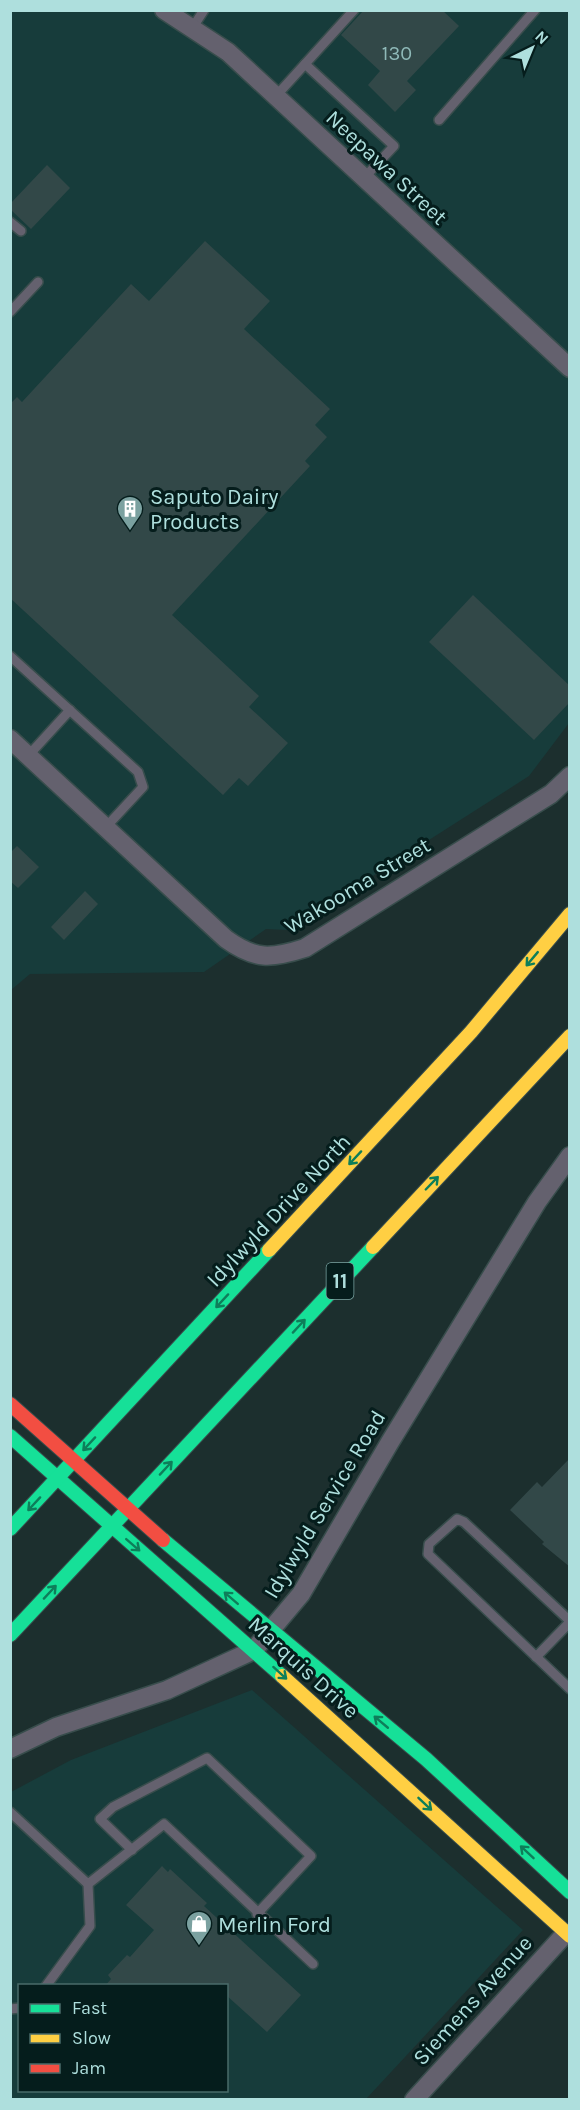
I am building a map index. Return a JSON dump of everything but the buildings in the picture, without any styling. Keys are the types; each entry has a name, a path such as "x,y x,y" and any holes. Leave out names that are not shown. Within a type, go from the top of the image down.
{"main road":[{"name":"Idylwyld Drive North","path":"10,1529 471,1032 570,914"},
{"name":"11","path":"10,1635 570,1036"},
{"name":"Marquis Drive","path":"10,1404 127,1509 271,1632 426,1759 570,1892"},
{"name":"Marquis Drive","path":"10,1436 254,1650 568,1932"}],"street":[{"name":"Neepawa Street","path":"164,10 228,52 570,368"},
{"name":"Wakooma Street","path":"10,740 226,939 245,953 267,957 305,948 551,794 570,776"},
{"name":"Idylwyld Service Road","path":"10,1749 56,1727 167,1690 254,1650 271,1632 315,1570 390,1442 537,1202 570,1156"},
{"name":"Siemens Avenue","path":"414,2100 568,1932"}],"lane":[{"path":"193,27 204,10"},
{"path":"276,96 354,10"},
{"path":"439,120 535,10"},
{"path":"305,64 394,146 364,178"},
{"path":"10,222 21,231"},
{"path":"10,312 38,282"},
{"path":"10,656 138,771 143,787 105,828"},
{"path":"28,756 70,710"},
{"path":"536,1657 570,1621 464,1522 457,1519 452,1521 429,1544 429,1554 536,1657 570,1689"},
{"path":"132,1850 100,1819 113,1807 207,1758 311,1856 257,1914"},
{"path":"10,1812 88,1884 90,1926 47,1984"},
{"path":"88,1884 164,1824 257,1914 314,1964"}],"shaded area":[{"path":"11,11 569,11 569,723 529,776 288,930 266,929 204,972 30,974 11,990"},
{"path":"252,1690 523,1930 366,2099 11,2100 11,1792 71,1760"}],"traffic: fast":[{"path":"10,1635 373,1247"},
{"path":"10,1529 269,1250"},
{"path":"10,1436 282,1676"},
{"path":"163,1540 426,1759 570,1892"}],"traffic: slow":[{"path":"269,1250 471,1032 570,914"},
{"path":"373,1247 570,1036"},
{"path":"282,1676 570,1936"}],"traffic: jam":[{"path":"10,1404 163,1540"}],"place":[{"name":"Saputo Dairy Products","path":"130,532"},
{"name":"Merlin Ford","path":"199,1947"}]}
